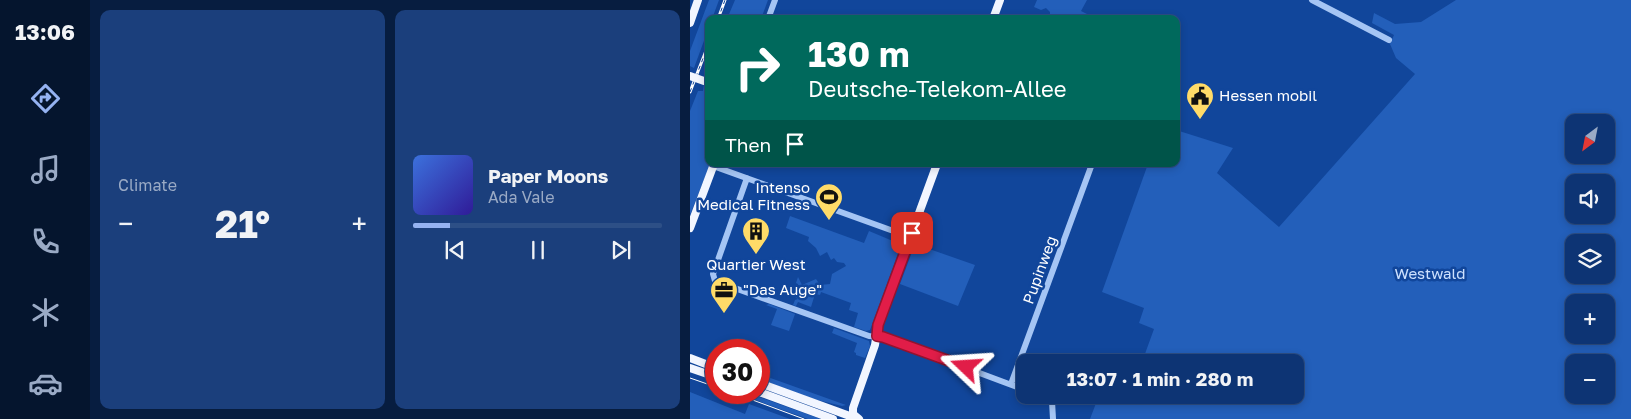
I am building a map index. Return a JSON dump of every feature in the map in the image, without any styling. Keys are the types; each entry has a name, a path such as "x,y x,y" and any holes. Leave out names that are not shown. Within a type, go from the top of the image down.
{"main road":[{"path":"690,23 698,0"},
{"path":"994,15 1000,0"},
{"path":"690,76 705,81"},
{"path":"690,228 713,167"},
{"path":"859,419 854,414 853,408 875,345 878,325 936,167"},
{"path":"690,358 705,364"},
{"path":"690,368 705,373"},
{"path":"770,387 859,419"},
{"path":"770,396 833,419"}],"street":[{"path":"769,15 775,0"},
{"path":"1312,0 1389,40"},
{"path":"719,167 910,238"},
{"name":"Pupinweg","path":"1011,384 1091,167"},
{"path":"747,178 713,274 715,281 866,335 883,337 1016,386"},
{"path":"1052,404 1054,417"}],"green space":[{"path":"709,0 719,0 713,15 705,15 705,38 694,68 690,66 690,51"},
{"path":"735,0 768,0 762,15 729,15"},
{"path":"1037,0 1087,0 1081,11 1087,14 1050,15 1046,8 1041,10 1034,7"},
{"name":"Westwald","path":"1456,0 1631,0 1631,419 1090,419 1096,404 1304,404 1304,354 1145,354 1154,329 1139,323 1144,308 1102,292 1147,167 1180,167 1180,131 1233,148 1217,173 1279,227 1415,74 1396,58 1390,44 1394,35 1372,23 1374,13 1395,24 1421,22"},
{"path":"704,83 705,167 709,167 690,215 690,111 698,91 703,91"},
{"path":"790,216 864,243 869,231 900,244 870,330 866,331 854,327 858,313 849,310 851,303 821,292 820,295 815,294 811,307 798,302 796,306 793,305 795,300 798,299 795,297 798,277 802,285 816,279 820,285 830,284 832,274 846,266 844,263 837,262 834,258 831,260 827,252 820,256 816,248 808,241 809,237 786,228"},
{"path":"915,244 975,265 958,306 900,284"},
{"path":"769,304 795,314 789,331 771,325 777,309 766,305"},
{"path":"834,328 869,341 870,346 865,358 856,355 854,352 857,343 832,333"},
{"path":"770,378 846,405 842,406 813,399 770,383"},
{"path":"690,392 705,398 705,404 720,404 745,414 749,404 790,419 690,419"},
{"path":"770,401 821,419 808,419 766,404 770,404"}],"tram line":[{"path":"690,378 705,383"},
{"path":"763,404 804,419"}],"railway":[{"path":"719,15 725,0"},
{"path":"690,92 705,53"}],"place":[{"name":"Hessen mobil","path":"1200,120"},
{"name":"Intenso Medical Fitness","path":"829,221"},
{"name":"Quartier West","path":"756,255"},
{"name":"\"Das Auge\"","path":"724,314"}],"route":[{"path":"912,233 878,325 877,336 966,367"}]}
